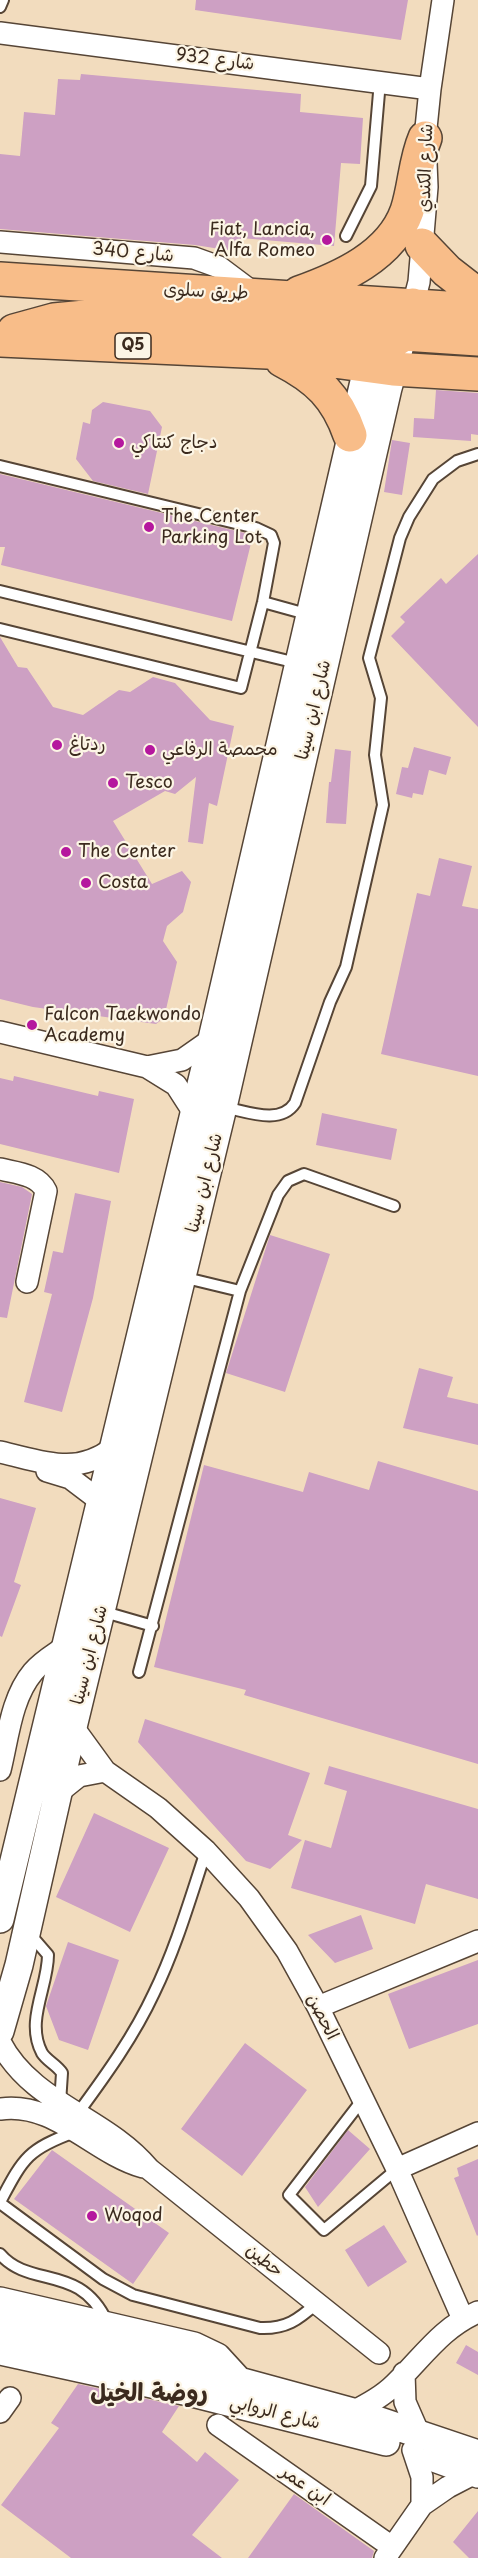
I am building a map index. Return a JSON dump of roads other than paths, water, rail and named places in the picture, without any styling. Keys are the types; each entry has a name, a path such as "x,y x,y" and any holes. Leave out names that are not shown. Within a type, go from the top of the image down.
{"main road":[{"path":"292,296 351,270 396,232 407,211 419,152 425,138"},
{"path":"422,245 447,271 478,295"},
{"name":"طريق سلوى","path":"0,279 292,296 394,319"},
{"path":"0,338 54,320 96,316 394,319 478,310"},
{"path":"394,319 478,339"},
{"path":"380,367 379,350 394,319"},
{"name":"Q5","path":"0,338 267,352 380,367 478,374"},
{"path":"267,352 304,371 325,388 336,402 350,435"}],"street":[{"name":"شارع الكندي","path":"394,319 419,282 427,187 425,138 444,0"},
{"name":"شارع 932","path":"0,33 380,80 430,89"},
{"name":"شارع 340","path":"0,242 194,258 219,267 256,295"},
{"name":"شارع ابن سينا","path":"0,1919 99,1500 212,1039 300,664 350,435 380,367"},
{"name":"شارع ابن سينا","path":"0,2031 27,1929 73,1727 223,1107 380,367"},
{"path":"0,1032 147,1067 176,1085 194,1113"},
{"path":"147,1067 182,1060 212,1039"},
{"path":"0,1169 32,1178 43,1185 46,1191 27,1282"},
{"path":"0,1452 75,1466 89,1463 112,1448"},
{"path":"0,1460 70,1478 99,1500"},
{"name":"شارع ابن سينا","path":"0,1770 15,1708 25,1682 44,1662 66,1646"},
{"name":"الحصن","path":"73,1727 105,1771 158,1808 206,1851 269,1924 318,2007 471,2315"},
{"path":"59,1791 79,1776 105,1771"},
{"path":"318,2007 478,1941"},
{"name":"حطين","path":"0,2042 26,2079 120,2158 149,2169 379,2353"},
{"name":"حطين","path":"0,2109 28,2108 44,2113 71,2116"},
{"path":"397,2169 478,2133"},
{"name":"شارع الروابي","path":"0,2301 209,2351 239,2381 353,2412 416,2442"},
{"path":"353,2412 384,2394 440,2334 471,2315"},
{"path":"0,2326 239,2381"},
{"name":"شارع الروابي","path":"0,2351 416,2442"},
{"path":"404,2373 405,2402 416,2442 422,2477 422,2505"},
{"name":"ابن عمر","path":"219,2425 388,2553"},
{"path":"416,2442 477,2467"},
{"path":"388,2553 422,2505 477,2467"}],"lane":[{"path":"0,7 3,0"},
{"path":"346,236 371,186 380,80"},
{"path":"223,1107 273,1116 288,1112 295,1103 330,1002 346,967 383,805 384,796 375,755 381,698 369,658 400,538 415,507 434,479 457,461 478,454"},
{"path":"0,466 256,528 271,535 274,543 244,686 238,688 0,629"},
{"path":"0,591 300,664"},
{"path":"263,602 310,615"},
{"path":"139,1672 240,1291 278,1195 288,1181 304,1174 394,1206"},
{"path":"182,1277 240,1291"},
{"path":"101,1611 153,1626"},
{"path":"206,1851 169,1960 153,1996 119,2056 71,2116 46,2142 27,2156 0,2202 103,2279 148,2301 260,2328 277,2329 292,2324 317,2303"},
{"path":"27,1929 48,1955 39,1997 38,2034 42,2052 62,2073 71,2116"},
{"path":"363,2099 289,2195 324,2230 397,2169"},
{"path":"0,2254 12,2265 26,2271 75,2285 99,2308 110,2327"}],"place":[{"name":"Fiat, Lancia, Alfa Romeo","path":"327,240"},
{"name":"دجاج كنتاكي","path":"119,443"},
{"name":"The Center Parking Lot","path":"149,527"},
{"name":"ردتاغ","path":"57,745"},
{"name":"محمصة الرفاعي","path":"150,750"},
{"name":"Tesco","path":"113,783"},
{"name":"The Center","path":"66,852"},
{"name":"Costa","path":"86,883"},
{"name":"Falcon Taekwondo Academy","path":"32,1025"},
{"name":"Woqod","path":"92,2216"}],"district":[{"name":"روضة الخيل","path":"149,2394"}]}
